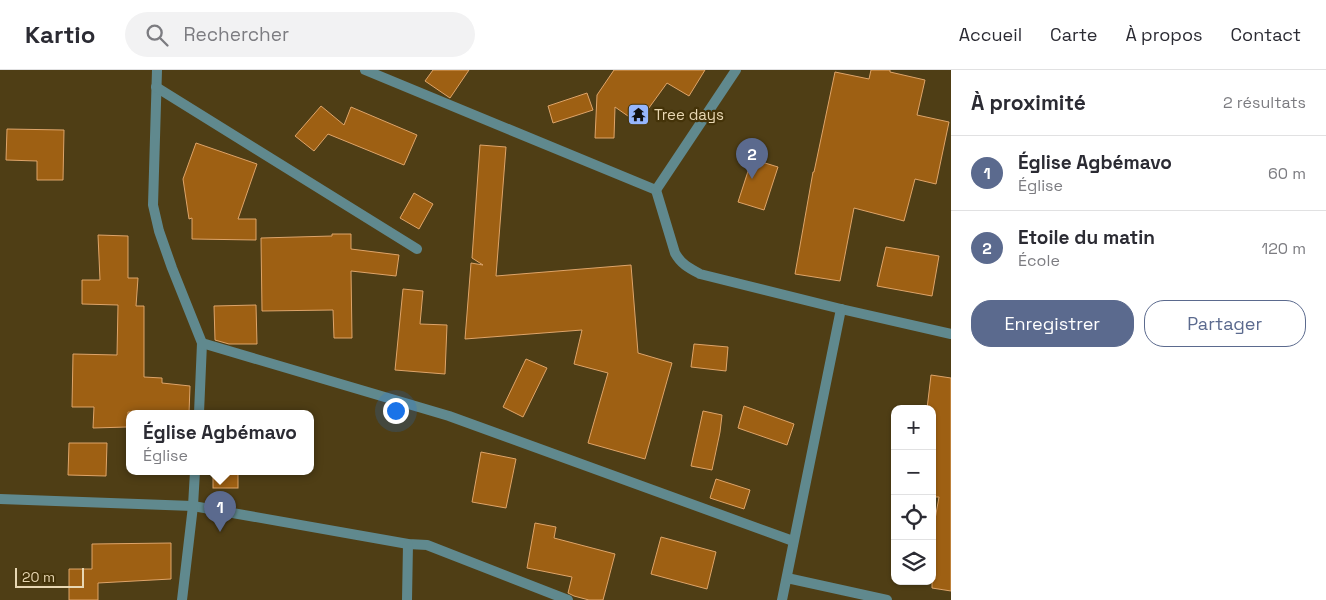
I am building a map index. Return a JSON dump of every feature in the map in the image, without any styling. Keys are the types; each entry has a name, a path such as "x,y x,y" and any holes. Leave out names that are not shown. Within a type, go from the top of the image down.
{"street":[{"path":"157,70 153,205 162,240 202,343 199,410"},
{"path":"365,70 656,190"},
{"path":"656,190 736,70"},
{"path":"156,87 417,249"},
{"path":"656,190 675,253 679,260 687,267 700,274 841,310 951,334"},
{"path":"782,600 841,310"},
{"path":"202,343 449,416 794,540"},
{"path":"182,600 195,475"},
{"path":"0,499 193,506 427,546 553,597 568,600"},
{"path":"407,600 408,544"},
{"path":"786,578 887,600"}],"building":[{"path":"433,70 469,70 450,98 425,81"},
{"path":"614,70 705,70 689,96 667,83 638,123 615,107 614,138 595,138 597,95"},
{"path":"871,70 890,70 890,72 925,80 917,115 949,122 936,184 915,179 904,221 854,208 840,281 795,274 813,172 835,72 869,79"},
{"path":"587,93 593,110 553,123 548,106"},
{"path":"321,106 344,125 351,107 417,135 404,165 328,134 314,151 295,136"},
{"path":"7,129 64,130 63,180 37,180 37,161 6,160"},
{"path":"196,143 257,164 238,219 256,219 256,240 192,239 192,218 189,219 183,179"},
{"path":"480,145 506,147 496,276 631,265 638,353 672,363 645,459 588,443 608,373 574,364 582,330 465,339 471,263 483,265 472,258"},
{"path":"752,159 778,167 764,210 738,202"},
{"path":"414,193 433,204 419,229 400,218"},
{"path":"332,234 351,234 351,249 399,255 396,276 351,271 352,338 334,338 333,310 262,311 261,238 332,236"},
{"path":"98,235 128,236 128,278 138,278 136,306 144,306 144,377 162,378 162,383 190,386 189,410 126,410 126,427 93,428 94,407 72,407 73,354 117,355 118,305 82,304 82,280 100,280"},
{"path":"886,247 939,256 932,296 877,286"},
{"path":"403,289 423,291 420,324 447,325 445,374 395,370"},
{"path":"256,305 257,344 229,344 215,340 214,306"},
{"path":"694,344 728,347 726,371 691,367"},
{"path":"526,359 547,368 523,417 503,407"},
{"path":"931,375 951,378 951,591 932,588 932,585 936,585 936,514 939,497 936,497 936,405 927,405"},
{"path":"744,406 794,424 787,445 738,428"},
{"path":"703,411 722,415 712,470 691,466"},
{"path":"69,443 107,443 106,476 68,475"},
{"path":"481,452 516,459 506,508 472,502"},
{"path":"213,475 238,475 238,488 213,488"},
{"path":"716,479 750,490 744,509 710,498"},
{"path":"535,523 556,527 554,538 615,554 603,600 589,600 568,593 572,577 527,568"},
{"path":"661,537 716,552 707,589 651,574"},
{"path":"171,543 171,579 98,583 98,600 69,600 69,569 92,569 92,544"}],"place":[{"name":"Tree days","path":"638,115"},
{"name":"Etoile du matin","path":"752,179"},
{"name":"Église Agbémavo","path":"220,532"}]}
